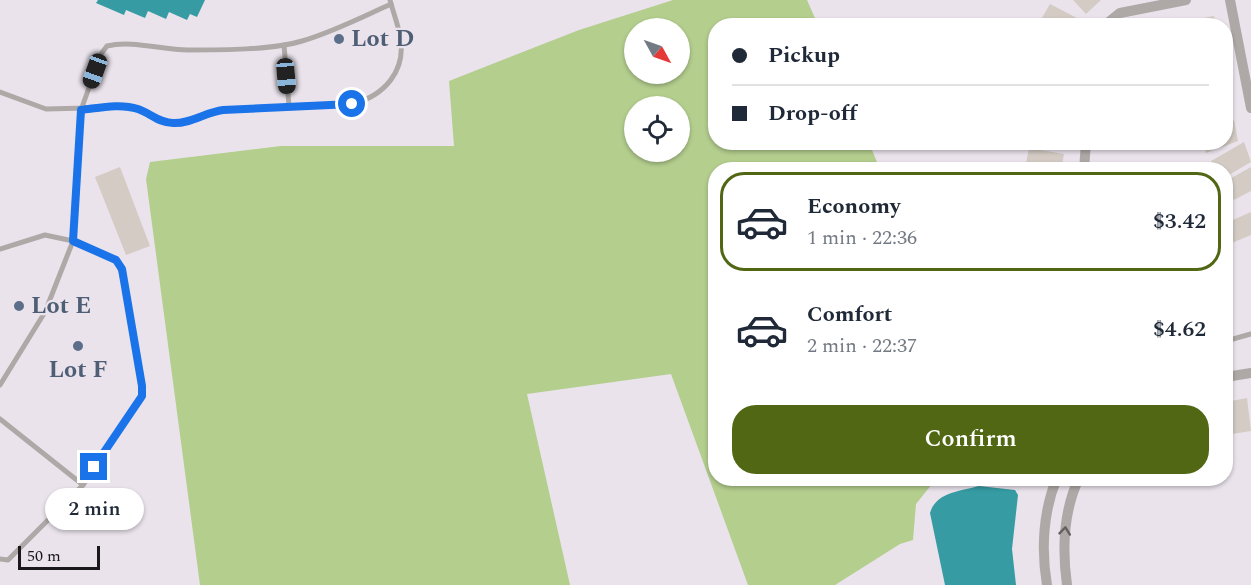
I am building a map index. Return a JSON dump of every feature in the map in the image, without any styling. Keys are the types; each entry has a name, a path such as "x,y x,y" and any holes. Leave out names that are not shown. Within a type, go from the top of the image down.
{"street":[{"path":"1114,18 1120,13 1186,0"},
{"path":"1230,0 1251,108"},
{"path":"1233,375 1251,373"},
{"path":"1047,585 1044,540 1050,498 1054,486"},
{"path":"1067,585 1064,562 1067,513 1076,486"}],"lane":[{"path":"0,92 46,109 81,110 129,107 139,109 159,121 185,122 209,112 223,110 352,104 368,100 388,86 395,76 402,54 391,2 301,42 284,45 202,50 165,50 119,43 107,46 101,54 81,110 73,241 45,312 0,385"},
{"path":"284,45 289,106"},
{"path":"0,249 45,235 73,241 116,260 122,269 142,386 142,396 83,485 8,560 0,559"},
{"path":"1233,339 1251,334"},
{"path":"0,419 83,485"}],"green space":[{"path":"673,0 807,0 815,18 708,18 708,150 872,150 877,162 708,162 708,475 671,374 527,394 570,585 200,585 146,179 150,162 281,146 454,146 449,81 579,30"},
{"path":"712,486 930,486 916,504 913,540 900,544 835,585 748,585"}],"water":[{"path":"98,0 205,0 197,17 190,14 187,20 169,12 166,19 148,11 145,18 126,10 124,15 96,3"},
{"path":"979,486 1015,490 1018,495 1012,549 1016,585 945,585 930,513 933,506 943,497"}],"building":[{"path":"1073,0 1101,0 1086,14"},
{"path":"1050,4 1077,18 1042,18"},
{"path":"1233,120 1238,141 1233,143"},
{"path":"1244,142 1251,162 1233,172 1233,162 1212,162 1233,150"},
{"path":"1029,150 1064,154 1062,162 1026,162"},
{"path":"120,167 150,246 126,255 95,177"},
{"path":"1251,167 1251,191 1234,200 1233,198 1233,177"},
{"path":"1251,212 1251,235 1233,242 1233,220"},
{"path":"1247,398 1251,431 1233,434 1233,401"}],"place":[{"name":"Lot D","path":"339,39"},
{"name":"Lot E","path":"19,306"},
{"name":"Lot F","path":"78,346"}],"route":[{"path":"94,467 142,396 142,386 122,269 116,260 73,241 81,110 129,107 139,109 159,121 172,123 185,122 209,112 223,110 352,104"}]}
